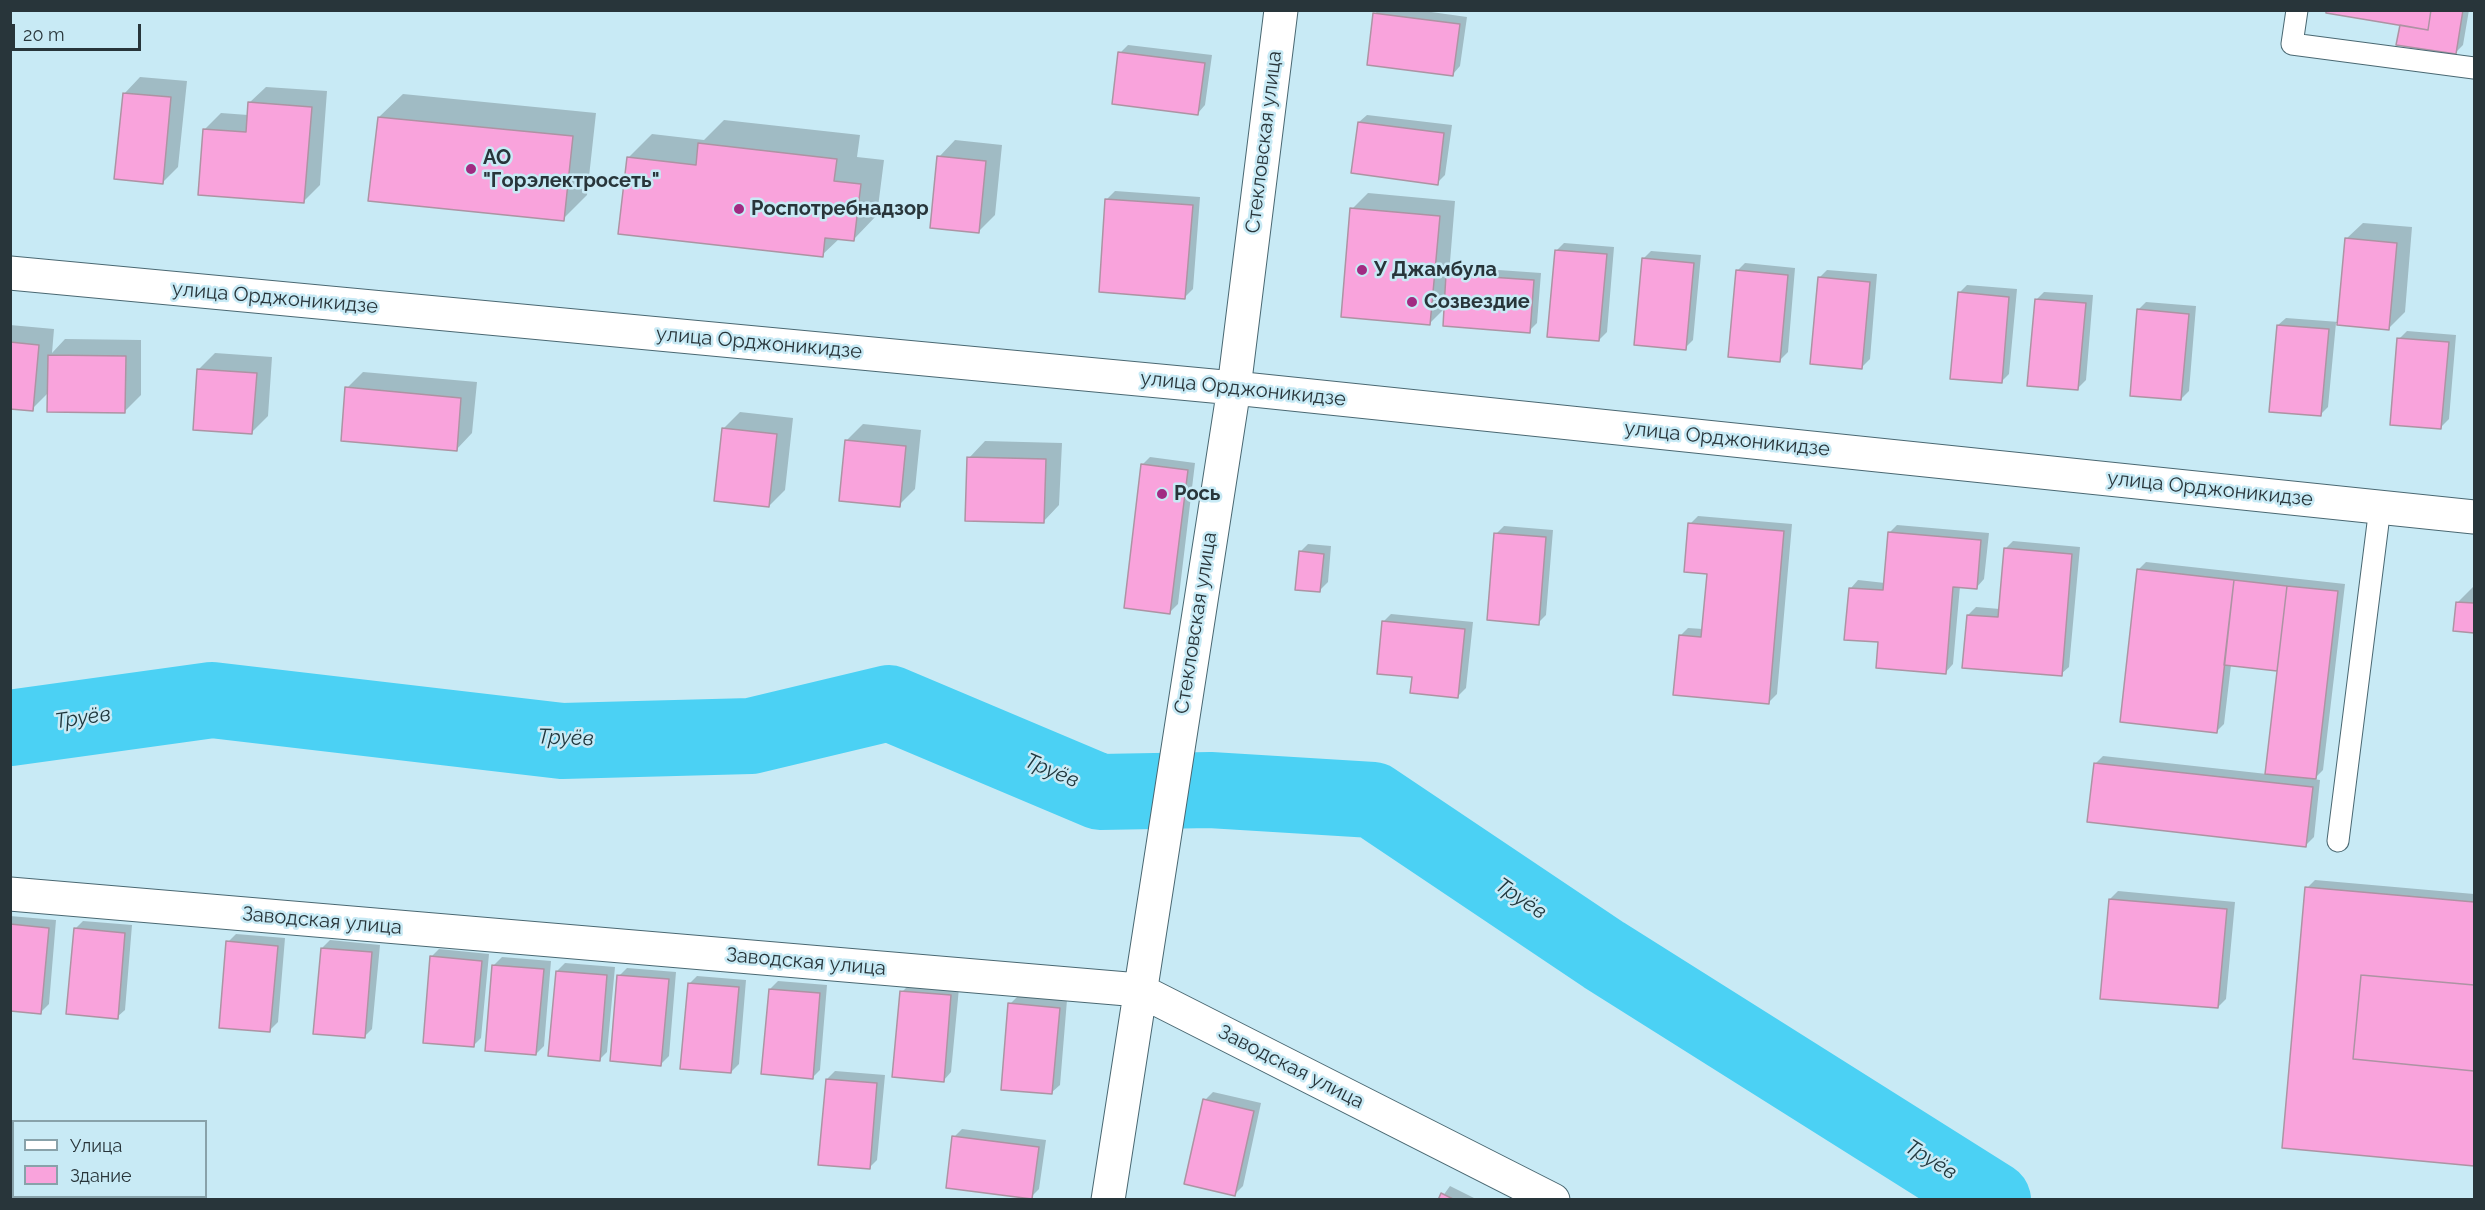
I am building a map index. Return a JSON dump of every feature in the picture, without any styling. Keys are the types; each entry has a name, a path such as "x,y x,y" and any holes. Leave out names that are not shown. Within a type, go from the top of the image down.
{"street":[{"name":"Стекловская улица","path":"1108,1200 1155,883 1234,388 1281,10"},
{"name":"улица Орджоникидзе","path":"10,273 1234,388 2475,517"},
{"name":"Заводская улица","path":"10,894 1139,990 1553,1200"}],"lane":[{"path":"2297,10 2292,44 2475,68"},
{"path":"2338,840 2380,507"}],"building":[{"path":"2326,10 2431,10 2428,30 2326,13"},
{"path":"2431,10 2463,10 2456,54 2396,45 2400,25 2428,30"},
{"path":"1373,13 1460,24 1453,76 1367,65"},
{"path":"1118,52 1205,63 1198,115 1112,104"},
{"path":"123,93 171,97 163,184 114,179"},
{"path":"248,102 312,107 304,203 198,195 203,129 246,132"},
{"name":"АО \"Горэлектросеть\"","path":"378,117 573,136 564,221 368,201"},
{"path":"1358,122 1444,133 1438,185 1351,173"},
{"name":"Роспотребнадзор","path":"698,143 837,159 834,181 861,184 854,241 825,238 823,257 618,234 627,157 696,165"},
{"path":"937,156 986,161 979,233 930,228"},
{"path":"1105,199 1193,205 1185,299 1099,292"},
{"path":"1350,208 1440,216 1430,325 1341,317"},
{"path":"2345,238 2397,243 2389,330 2337,325"},
{"path":"1555,250 1607,254 1599,341 1547,337"},
{"path":"1642,258 1694,263 1686,350 1634,345"},
{"path":"1736,270 1788,275 1780,362 1728,357"},
{"path":"1446,274 1534,280 1530,333 1443,326"},
{"path":"1818,277 1870,282 1862,369 1810,364"},
{"path":"1958,292 2009,297 2002,383 1950,379"},
{"path":"2035,299 2086,303 2078,390 2027,386"},
{"path":"2137,309 2189,314 2181,400 2130,396"},
{"path":"2277,325 2329,329 2321,416 2269,412"},
{"path":"2397,338 2449,342 2441,429 2390,425"},
{"path":"10,342 39,345 33,411 10,409"},
{"path":"48,355 126,356 125,413 47,412"},
{"path":"197,369 257,373 252,434 193,430"},
{"path":"345,387 461,398 457,451 341,441"},
{"path":"722,428 777,434 769,507 714,501"},
{"path":"845,440 906,446 900,507 839,501"},
{"path":"967,457 1046,459 1044,523 965,521"},
{"path":"1141,464 1188,470 1170,614 1124,608"},
{"path":"1688,523 1784,531 1769,704 1673,695 1679,635 1701,637 1707,574 1684,572"},
{"path":"1888,532 1981,540 1977,589 1953,587 1946,674 1876,668 1878,642 1844,640 1849,588 1883,590"},
{"path":"1494,533 1546,537 1539,625 1487,620"},
{"path":"2004,548 2072,554 2062,676 1962,668 1967,615 1998,617"},
{"path":"1299,551 1324,554 1320,592 1295,590"},
{"path":"2137,569 2234,580 2217,733 2120,722"},
{"path":"2234,580 2287,586 2277,671 2224,665"},
{"path":"2287,586 2338,591 2316,779 2265,774"},
{"path":"2456,602 2474,603 2474,633 2453,631"},
{"path":"1382,621 1465,629 1458,698 1410,693 1412,677 1377,674"},
{"path":"2094,763 2313,787 2306,847 2087,822"},
{"path":"2305,887 2474,902 2474,985 2361,975 2353,1059 2474,1071 2474,1166 2282,1148"},
{"path":"2109,899 2227,909 2218,1008 2100,999"},
{"path":"10,924 49,928 41,1014 10,1011"},
{"path":"74,928 125,933 118,1019 66,1014"},
{"path":"226,941 278,946 270,1032 219,1028"},
{"path":"321,948 372,952 365,1038 313,1034"},
{"path":"430,956 482,961 474,1047 423,1043"},
{"path":"492,965 544,969 536,1055 485,1051"},
{"path":"556,971 607,975 600,1061 548,1056"},
{"path":"617,975 669,979 661,1066 610,1061"},
{"path":"2361,975 2474,985 2474,1071 2353,1059"},
{"path":"688,983 739,987 731,1073 680,1069"},
{"path":"769,989 820,993 813,1079 761,1074"},
{"path":"900,991 951,995 944,1082 892,1077"},
{"path":"1008,1003 1060,1008 1052,1094 1001,1090"},
{"path":"826,1079 877,1083 870,1169 818,1165"},
{"path":"1203,1099 1254,1111 1235,1196 1184,1184"},
{"path":"952,1136 1039,1147 1032,1199 946,1188"},
{"path":"1441,1193 1455,1200 1438,1200"}],"waterway":[{"name":"Труёв","path":"10,728 212,700 562,741 751,736 889,703 1100,792 1210,790 1373,800 1604,955 1993,1200"}],"place":[{"name":"АО \"Горэлектросеть\"","path":"471,169"},
{"name":"Роспотребнадзор","path":"739,209"},
{"name":"У Джамбула","path":"1362,270"},
{"name":"Созвездие","path":"1412,302"},
{"name":"Рось","path":"1162,494"}]}
